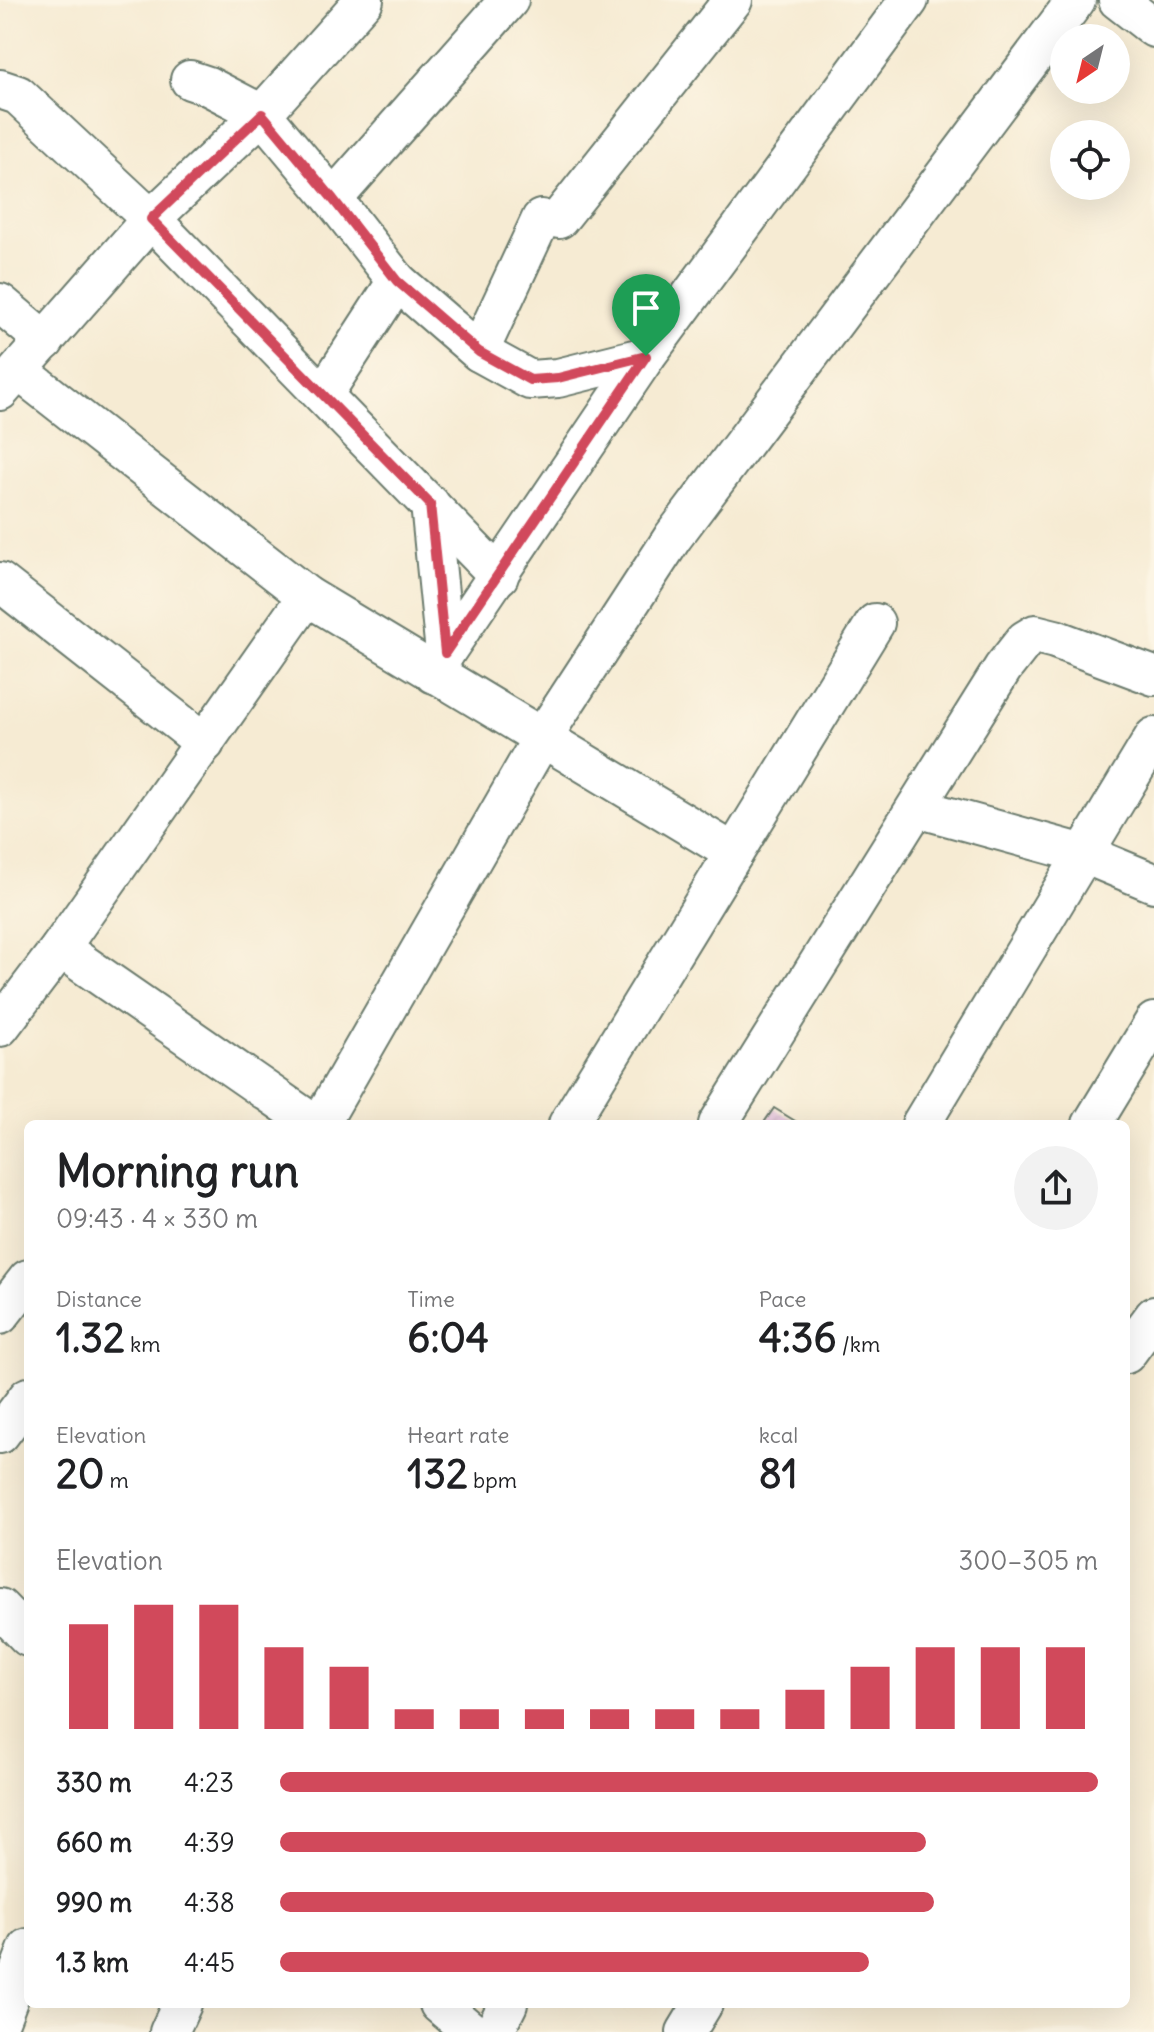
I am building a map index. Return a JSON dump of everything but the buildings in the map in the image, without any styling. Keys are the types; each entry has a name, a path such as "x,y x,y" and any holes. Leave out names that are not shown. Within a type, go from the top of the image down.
{"street":[{"path":"364,0 262,114 151,219 10,381 307,596 440,663 542,738 734,853"},
{"path":"333,199 509,0"},
{"path":"479,352 550,219 733,0"},
{"path":"440,663 646,356 909,0"},
{"path":"319,1120 542,738 673,537 1076,0"},
{"path":"1118,0 1154,28"},
{"path":"190,80 262,114 397,281 479,352 530,380 558,378 646,356"},
{"path":"0,89 18,95 151,219 499,576"},
{"path":"323,395 397,281"},
{"path":"0,303 45,341"},
{"path":"430,504 440,663"},
{"path":"0,582 205,743"},
{"path":"0,1027 60,948 307,596"},
{"path":"570,1120 875,623"},
{"path":"721,1120 1003,668 1029,636 1035,634 1055,639 1154,676"},
{"path":"923,1120 1154,737"},
{"path":"917,808 1084,854 1154,883"},
{"path":"60,948 311,1120"},
{"path":"1094,1120 1154,1022"},
{"path":"0,1315 24,1284"},
{"path":"1130,1349 1154,1316"},
{"path":"0,1434 24,1402"},
{"path":"0,1608 24,1633"},
{"path":"0,2021 24,1958"},
{"path":"169,2032 180,2008"},
{"path":"444,2008 472,2032"},
{"path":"494,2032 506,2008"},
{"path":"686,2032 701,2008"}],"route":[{"path":"262,114 397,281 479,352 530,380 558,378 646,356 445,653 430,504 151,219 262,114"}]}
